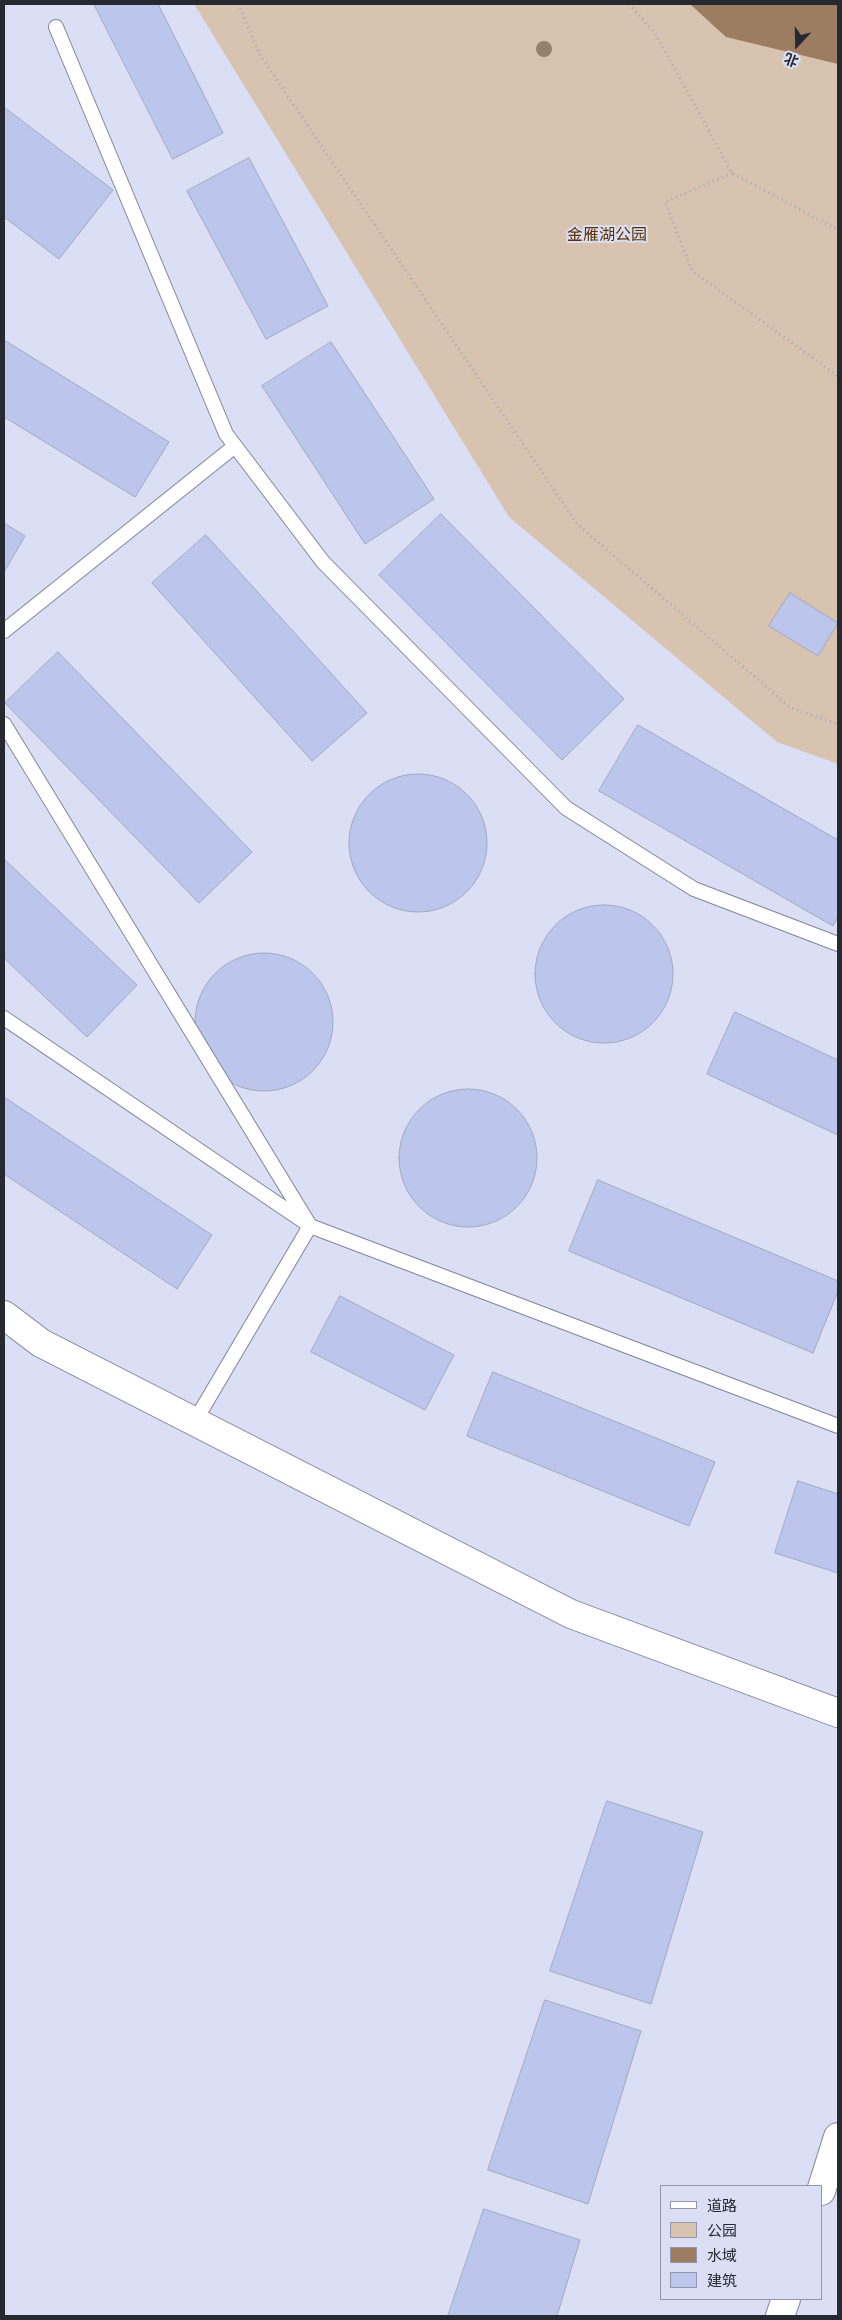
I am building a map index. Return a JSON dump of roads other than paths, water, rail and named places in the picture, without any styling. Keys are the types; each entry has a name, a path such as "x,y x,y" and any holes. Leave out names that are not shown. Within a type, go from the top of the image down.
{"street":[{"path":"4,1315 41,1343 571,1614 838,1713"},
{"path":"822,2188 838,2137"},
{"path":"780,2316 786,2300"}],"lane":[{"path":"56,28 226,434 323,562 566,808 694,889 838,944"},
{"path":"4,631 235,446"},
{"path":"4,724 310,1226"},
{"path":"4,1018 310,1226 838,1426"},
{"path":"195,1421 310,1226"}],"water":[{"path":"690,4 838,4 838,64 726,37"}],"park label":[{"name":"金雁湖公园","path":"607,235"}]}
